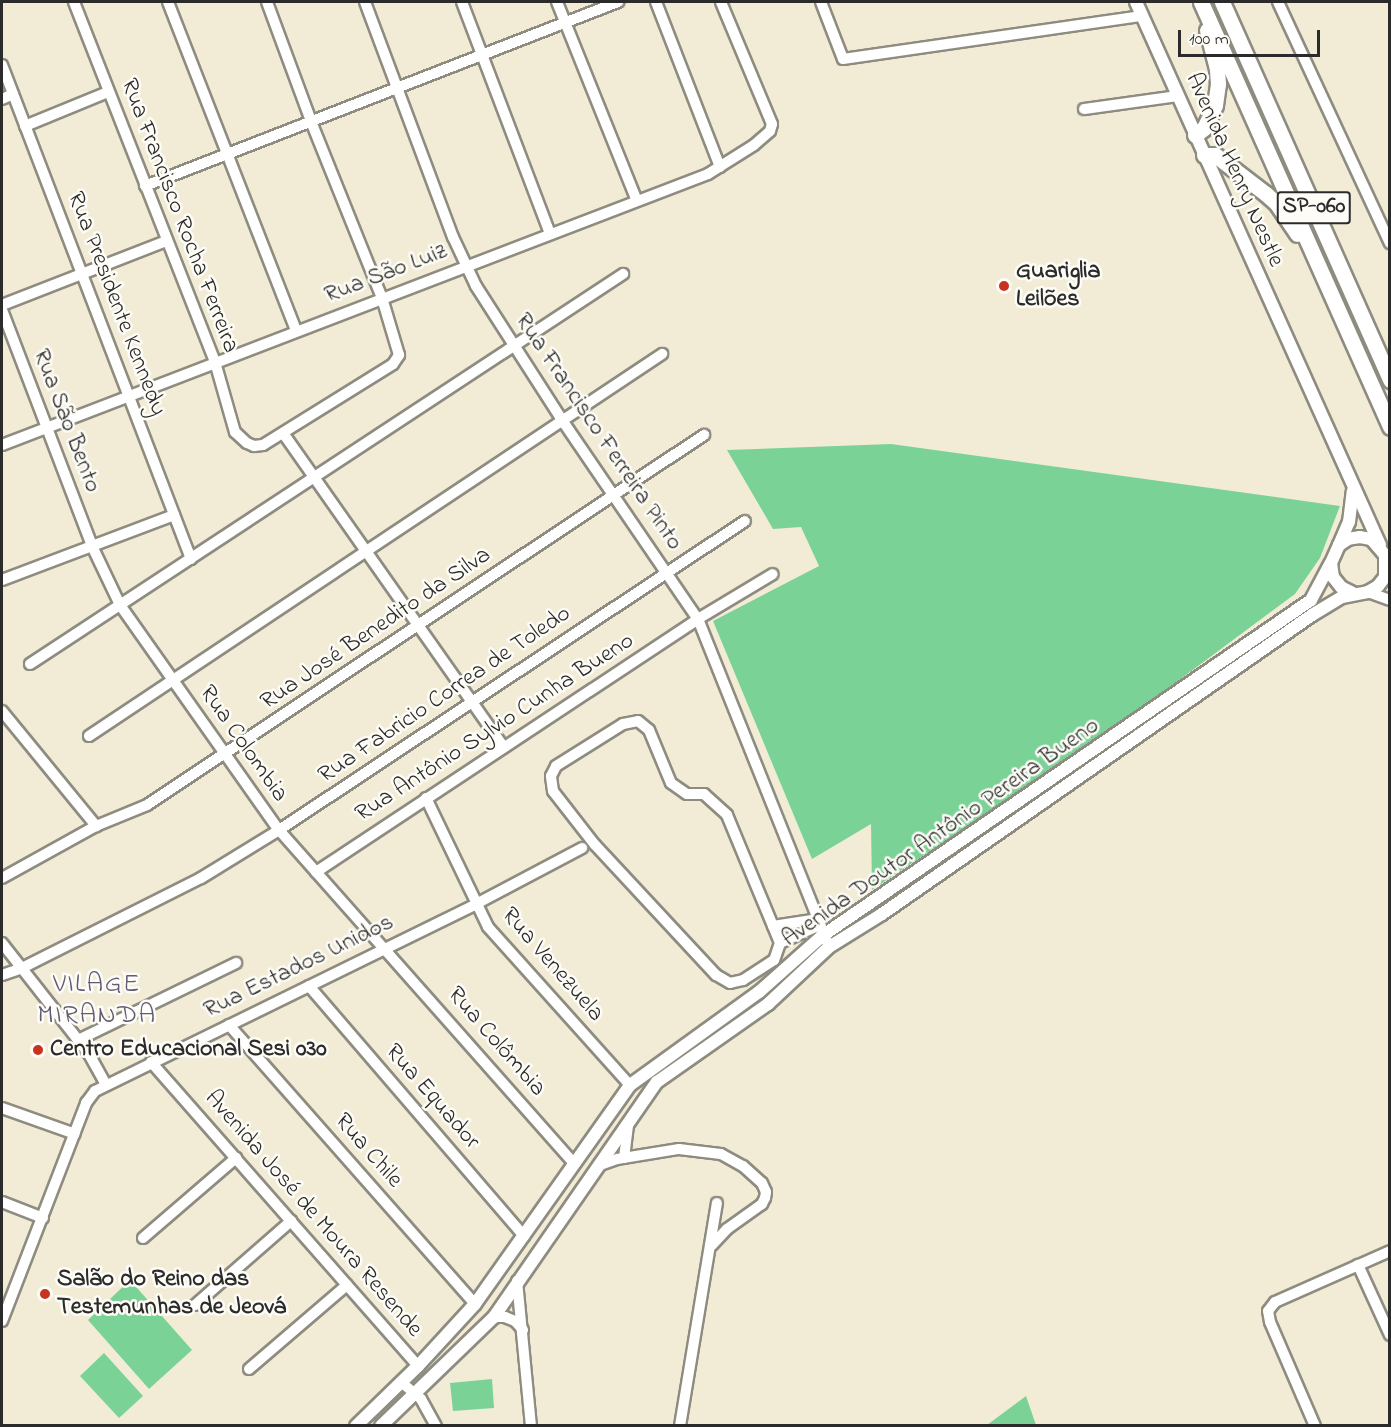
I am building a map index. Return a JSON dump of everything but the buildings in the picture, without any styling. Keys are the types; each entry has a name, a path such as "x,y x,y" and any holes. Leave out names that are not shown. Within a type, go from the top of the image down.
{"highway":[{"name":"SP-060","path":"1222,2 1389,380"},
{"name":"SP-060","path":"1203,5 1389,427"},
{"path":"1195,135 1204,128 1215,105 1218,84 1203,5"},
{"path":"1204,155 1213,154 1229,164 1277,204 1322,272"}],"main road":[{"name":"Avenida Henry Nestle","path":"1136,2 1380,547"},
{"path":"1339,545 1348,539 1360,537 1371,539 1380,547 1388,567 1385,577 1378,586 1368,592 1353,593 1341,587 1333,577 1330,563 1353,507 1353,487"},
{"name":"Avenida Doutor Antônio Pereira Bueno","path":"356,1425 418,1366 475,1304 630,1085 744,1004 820,926 1311,600 1322,584 1330,563"},
{"name":"Avenida Doutor Antônio Pereira Bueno","path":"381,1425 494,1317 657,1082 768,1004 829,947 882,914 1312,615 1353,593"},
{"path":"629,1120 636,1102 630,1085"},
{"path":"587,1183 576,1181 574,1164 591,1161 598,1168"}],"street":[{"name":"Rua Francisco Rocha Ferreira","path":"74,2 215,362 236,432 246,443 254,446 264,445 283,433"},
{"path":"168,2 296,331"},
{"path":"267,2 311,121 382,298 399,355 393,364 283,433 504,747"},
{"name":"Rua Francisco Ferreira Pinto","path":"365,2 453,237 476,286 562,420 698,619 829,947"},
{"path":"462,2 550,234"},
{"path":"557,2 637,201"},
{"path":"145,186 618,2"},
{"path":"656,2 720,167"},
{"name":"Rua São Luiz","path":"2,445 708,174 720,167 754,145 770,131 772,124 722,2"},
{"path":"821,2 843,59 1142,16"},
{"path":"1278,2 1389,243"},
{"name":"Rua Presidente Kennedy","path":"2,65 192,559"},
{"path":"25,126 108,92"},
{"path":"2,99 13,94"},
{"path":"1084,109 1178,96"},
{"path":"2,306 166,241"},
{"path":"30,664 623,274"},
{"name":"Rua São Bento","path":"2,310 92,546"},
{"path":"89,736 662,354"},
{"name":"Rua José Benedito da Silva","path":"2,878 96,826 147,805 704,435"},
{"path":"2,580 174,515"},
{"name":"Rua Fabricio Correa de Toledo","path":"2,975 22,968 201,878 279,830 745,520"},
{"name":"Rua Colombia","path":"92,546 120,606 279,830 385,948"},
{"name":"Rua Antônio Sylvio Cunha Bueno","path":"316,872 698,619 773,574"},
{"path":"1368,592 1389,600"},
{"path":"2,711 96,826"},
{"path":"638,722 649,730 671,783 687,794 704,794 727,815 773,926 780,943 774,960 743,980 730,983 716,975 595,845 553,791 551,776 556,766 623,723 638,722"},
{"name":"Rua Venezuela","path":"426,798 488,927 630,1085"},
{"name":"Rua Estados Unidos","path":"2,1322 86,1103 95,1090 476,904 582,848"},
{"path":"773,926 820,926"},
{"path":"780,943 820,926"},
{"path":"2,943 89,1054 106,1085"},
{"name":"Rua Colômbia","path":"385,948 574,1164"},
{"path":"78,1040 236,963"},
{"name":"Rua Equador","path":"309,986 524,1236"},
{"name":"Rua Chile","path":"229,1024 475,1304"},
{"name":"Avenida José de Moura Resende","path":"151,1062 418,1366"},
{"path":"2,1108 75,1134"},
{"path":"624,1158 629,1120"},
{"path":"598,1168 624,1158 680,1149 721,1154 743,1166 762,1183 766,1192 762,1204 727,1228 712,1245"},
{"path":"144,1238 236,1158"},
{"path":"2,1202 43,1218"},
{"path":"680,1425 712,1245 717,1203"},
{"path":"195,1305 291,1221"},
{"path":"1315,1425 1270,1322 1268,1311 1275,1302 1389,1251"},
{"path":"1358,1265 1389,1335"},
{"path":"517,1281 531,1425"},
{"path":"249,1369 347,1285"},
{"path":"494,1317 505,1317 515,1321 523,1330"},
{"path":"401,1382 415,1392 426,1405 436,1425"}],"green space":[{"path":"891,444 1340,506 1320,558 1295,594 1120,724 872,890 871,824 812,859 713,621 819,566 801,527 773,529 727,450"},
{"path":"130,1280 192,1350 149,1389 88,1320"},
{"path":"104,1353 143,1396 119,1418 80,1376"},
{"path":"492,1379 494,1408 453,1411 450,1383"},
{"path":"1026,1396 1036,1425 987,1425"}],"place":[{"name":"Guariglia Leilões","path":"1004,286"},
{"name":"Centro Educacional Sesi 030","path":"38,1050"},
{"name":"Salão do Reino das Testemunhas de Jeová","path":"45,1294"}],"district":[{"name":"VILAGE MIRANDA","path":"97,1000"}]}
